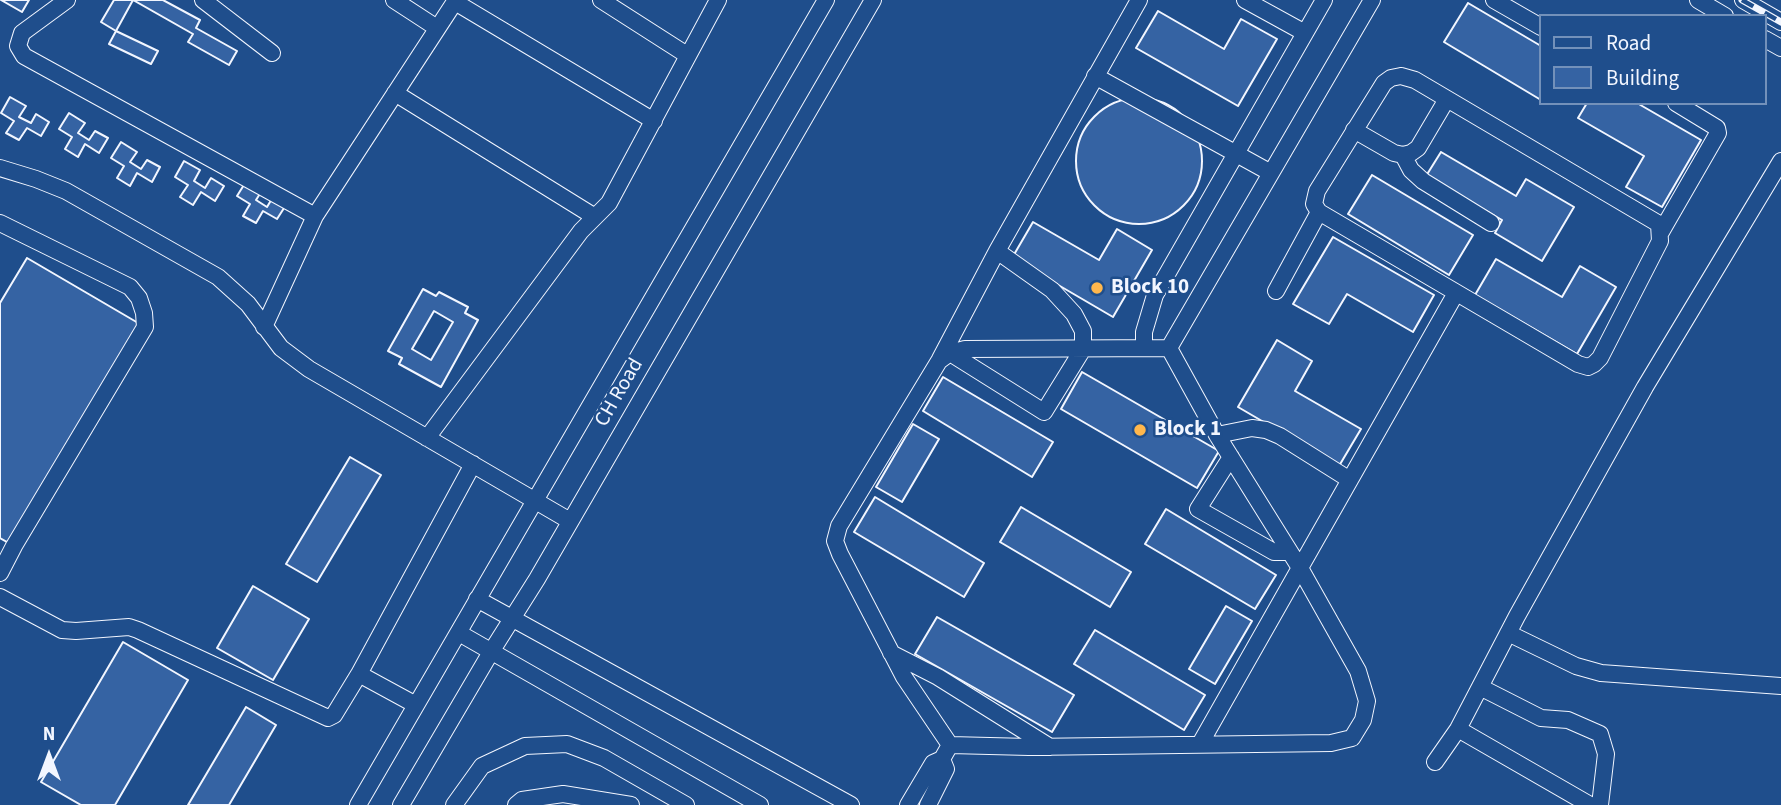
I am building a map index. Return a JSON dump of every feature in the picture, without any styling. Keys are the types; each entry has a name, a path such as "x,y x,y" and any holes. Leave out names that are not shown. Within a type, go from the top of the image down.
{"street":[{"path":"67,0 22,33 18,46 24,56 316,216"},
{"path":"203,0 272,53"},
{"path":"394,0 437,28"},
{"path":"601,0 687,55"},
{"path":"427,438 581,231 609,203 718,0"},
{"name":"CH Road","path":"358,805 826,0"},
{"name":"CH Road","path":"401,805 491,652 514,619 873,0"},
{"path":"929,805 946,769 946,752 891,653 835,541 839,526 945,357 997,251 1139,0"},
{"path":"1245,0 1305,33"},
{"path":"1144,348 1144,332 1155,295 1324,0"},
{"path":"1169,348 1372,0"},
{"path":"1494,0 1540,26"},
{"path":"1698,0 1722,14"},
{"path":"1743,0 1781,22"},
{"path":"264,327 316,216 456,1 653,121"},
{"path":"1095,76 1271,173"},
{"path":"1401,76 1415,80 1447,99 1659,224 1660,241 1600,358 1588,368 1319,212 1314,204 1317,191 1384,83 1401,76"},
{"path":"395,93 595,217"},
{"path":"1354,130 1394,153 1412,153 1419,148 1447,99"},
{"path":"1661,232 1718,133 1713,125 1678,105"},
{"path":"1403,155 1411,170 1423,181 1491,223"},
{"path":"1435,762 1458,729 1508,633 1645,387 1781,161"},
{"path":"0,168 66,191 218,277 248,304 281,348 309,369 570,521"},
{"path":"1276,291 1319,212"},
{"path":"0,223 130,287 139,298 145,327 0,573"},
{"path":"945,357 1044,412 1083,348 1083,331 1074,314 1052,290 997,251"},
{"path":"1200,744 1456,293"},
{"path":"945,357 965,349 1169,348"},
{"path":"908,805 933,763 946,752 1050,747 1331,743 1352,738 1363,720 1367,701 1358,671 1300,568 1217,435 1169,348"},
{"path":"1217,435 1252,428 1266,430 1350,480"},
{"path":"1231,457 1198,509 1274,552 1290,552"},
{"path":"0,597 62,630 129,627 138,630 328,718 334,715 359,674 473,464"},
{"path":"477,599 851,805"},
{"path":"459,633 760,805"},
{"path":"1508,633 1576,666 1601,673 1781,686"},
{"path":"891,653 949,684 1050,747"},
{"path":"359,674 416,705"},
{"path":"1480,687 1535,716 1568,720 1600,734 1606,754 1600,805"},
{"path":"1458,729 1591,805"},
{"path":"454,805 482,766 525,746 567,744 604,758 686,805"},
{"path":"516,805 522,800 563,794 631,805"}],"building":[{"path":"1,0 29,0 22,12"},
{"path":"114,0 133,0 116,31 101,22"},
{"path":"133,0 163,0 200,20 196,28 237,51 229,65 188,42 193,34"},
{"path":"1468,3 1540,45 1540,99 1444,42"},
{"path":"1158,11 1224,49 1241,19 1277,39 1238,106 1136,48"},
{"path":"116,31 158,51 151,64 109,44"},
{"path":"10,97 26,106 19,117 31,123 36,114 49,122 41,136 27,128 19,140 6,133 14,121 1,113"},
{"path":"1139,98 1163,103 1184,116 1197,137 1202,161 1197,185 1184,206 1163,219 1139,224 1115,219 1094,206 1081,185 1076,161 1081,137 1094,116 1115,103"},
{"path":"1586,105 1640,105 1701,140 1662,207 1626,187 1644,156 1578,118"},
{"path":"69,113 85,123 78,133 89,140 95,131 108,138 99,153 85,144 78,157 65,149 72,137 59,129"},
{"path":"121,142 137,152 130,162 141,169 147,160 160,167 152,182 137,173 130,186 117,178 124,166 111,158"},
{"path":"1441,152 1516,196 1526,179 1574,207 1542,261 1495,233 1502,220 1426,176"},
{"path":"184,161 200,170 194,181 205,188 211,178 224,186 215,201 201,192 193,205 180,197 188,185 175,177"},
{"path":"1372,175 1473,235 1449,275 1348,214"},
{"path":"247,180 263,189 256,200 267,207 273,197 286,205 277,219 263,211 256,223 243,216 250,204 237,196"},
{"name":"Block 10","path":"1033,222 1099,260 1117,229 1152,250 1113,317 1012,258"},
{"path":"1333,237 1434,295 1413,332 1347,294 1329,324 1293,304"},
{"path":"27,258 145,327 14,546 0,538 0,303"},
{"path":"1496,259 1562,297 1580,266 1616,287 1577,354 1475,295"},
{"path":"423,289 436,296 439,292 468,307 465,313 478,320 441,387 399,364 402,358 388,351","holes":["434,311 453,322 431,360 412,349"]},
{"path":"1277,340 1312,361 1295,391 1361,429 1339,466 1238,407"},
{"name":"Block 1","path":"1082,372 1219,451 1197,488 1061,409"},
{"path":"943,377 1053,442 1032,477 923,411"},
{"path":"913,424 939,439 902,502 876,487"},
{"path":"350,457 381,475 317,582 286,564"},
{"path":"875,497 984,563 964,597 854,532"},
{"path":"1021,507 1131,572 1110,607 1000,542"},
{"path":"1166,509 1276,575 1255,609 1145,544"},
{"path":"253,586 309,619 273,680 217,648"},
{"path":"1226,606 1252,621 1215,684 1189,669"},
{"path":"937,617 1074,695 1052,732 915,654"},
{"path":"1095,630 1205,695 1184,730 1074,664"},
{"path":"123,642 188,680 115,805 81,805 41,782"},
{"path":"246,707 276,725 229,805 188,805"}],"railway":[{"path":"1742,0 1767,14"},
{"path":"1767,14 1781,22"}],"place":[{"name":"Block 10","path":"1097,288"},
{"name":"Block 1","path":"1140,430"}]}
